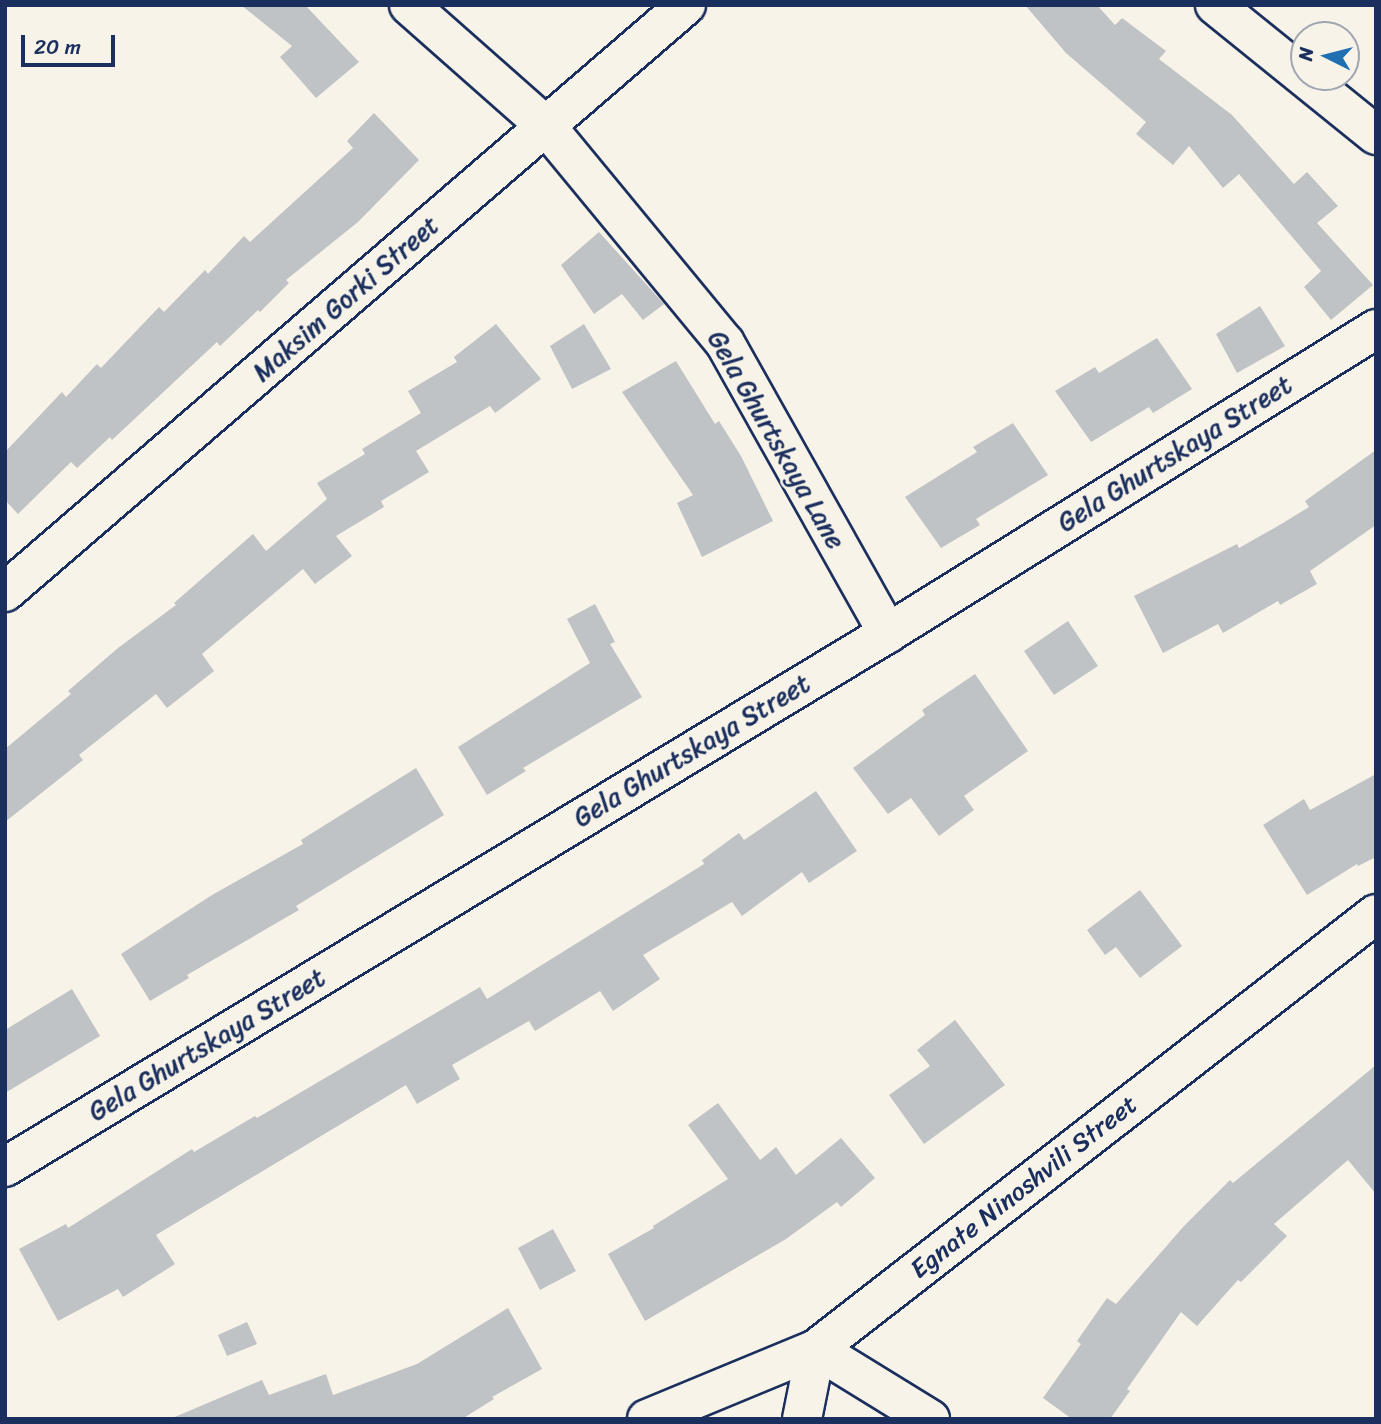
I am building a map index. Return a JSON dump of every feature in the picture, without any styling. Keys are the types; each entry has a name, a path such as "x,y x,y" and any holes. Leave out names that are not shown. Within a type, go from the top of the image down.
{"street":[{"name":"Gela Ghurtskaya Lane","path":"409,5 546,126 725,343 888,633"},
{"name":"Maksim Gorki Street","path":"5,592 686,5"},
{"path":"1215,5 1376,135"},
{"name":"Gela Ghurtskaya Street","path":"5,1167 888,633 1376,329"},
{"name":"Egnate Ninoshvili Street","path":"647,1419 816,1349 1376,914"},
{"path":"802,1419 816,1349 930,1419"}],"building":[{"path":"241,5 305,5 359,62 316,98 280,57 292,46"},
{"path":"1025,5 1097,5 1115,25 1122,18 1166,51 1159,59 1232,115 1294,184 1307,172 1338,206 1317,223 1373,285 1331,320 1304,287 1321,271 1239,174 1223,188 1189,146 1173,165 1136,134 1146,122 1066,53"},
{"path":"374,113 419,160 358,222 286,280 289,283 260,312 258,310 220,346 217,342 112,440 110,437 77,468 71,462 18,514 5,500 5,452 62,392 66,397 97,364 101,368 159,307 164,312 205,270 208,274 244,236 250,242 353,148 347,141"},
{"path":"599,232 664,304 643,320 622,294 594,314 561,265"},
{"path":"1260,306 1285,346 1237,373 1216,334"},
{"path":"496,324 541,379 495,413 490,406 416,451 429,472 381,501 384,507 336,536 352,556 315,584 303,569 202,654 214,671 167,708 156,694 79,755 83,760 5,822 5,749 71,694 68,691 118,648 176,605 174,603 253,534 266,551 327,499 317,483 365,454 362,449 421,413 408,391 457,362 454,357"},
{"path":"584,324 611,369 572,389 550,346"},
{"path":"1157,338 1192,389 1153,413 1149,407 1091,442 1055,391 1095,367 1099,373"},
{"path":"676,361 715,424 719,421 741,456 773,521 702,557 677,503 693,495 622,392"},
{"path":"1013,423 1048,475 976,519 980,525 941,548 905,497 977,452 973,447"},
{"path":"1376,450 1376,525 1310,571 1317,584 1280,605 1278,601 1223,633 1218,624 1163,653 1134,596 1237,544 1239,548 1283,523 1309,507 1305,501"},
{"path":"595,604 615,642 610,644 642,697 523,768 526,771 487,795 458,747 590,663 567,619"},
{"path":"1068,621 1098,666 1054,695 1024,651"},
{"path":"975,674 1028,751 964,796 974,810 939,836 911,798 888,814 853,768 925,715 922,710"},
{"path":"416,768 444,815 296,906 299,910 187,975 189,978 150,1001 121,954 212,895 303,844 301,840"},
{"path":"1376,774 1376,857 1358,866 1357,864 1307,895 1263,825 1304,799 1310,810"},
{"path":"816,791 857,851 809,883 802,872 742,916 732,902 643,955 660,979 613,1011 600,991 535,1031 529,1021 452,1065 460,1079 417,1104 406,1085 156,1235 175,1264 123,1297 118,1289 58,1321 19,1249 66,1224 68,1228 192,1149 194,1152 255,1116 257,1118 480,987 487,999 704,864 702,860 739,833 744,840"},
{"path":"1140,890 1182,946 1140,978 1116,947 1105,955 1087,930"},
{"path":"72,989 100,1036 5,1093 5,1030"},
{"path":"955,1020 1005,1085 924,1144 889,1095 930,1066 917,1050"},
{"path":"1376,1065 1376,1194 1348,1160 1274,1224 1287,1236 1241,1282 1238,1280 1197,1326 1181,1312 1127,1389 1130,1391 1110,1419 1072,1419 1043,1398 1081,1344 1077,1341 1107,1298 1116,1304 1184,1226 1230,1180 1233,1183"},
{"path":"718,1103 760,1160 776,1147 796,1175 841,1138 875,1178 841,1207 837,1202 786,1239 645,1321 608,1254 654,1228 653,1226 728,1179 688,1125"},
{"path":"553,1229 576,1271 540,1290 518,1248"},
{"path":"508,1308 542,1369 492,1397 494,1399 462,1419 170,1419 262,1380 269,1395 326,1374 333,1395 417,1364"},
{"path":"247,1322 257,1344 227,1356 218,1335"}]}
